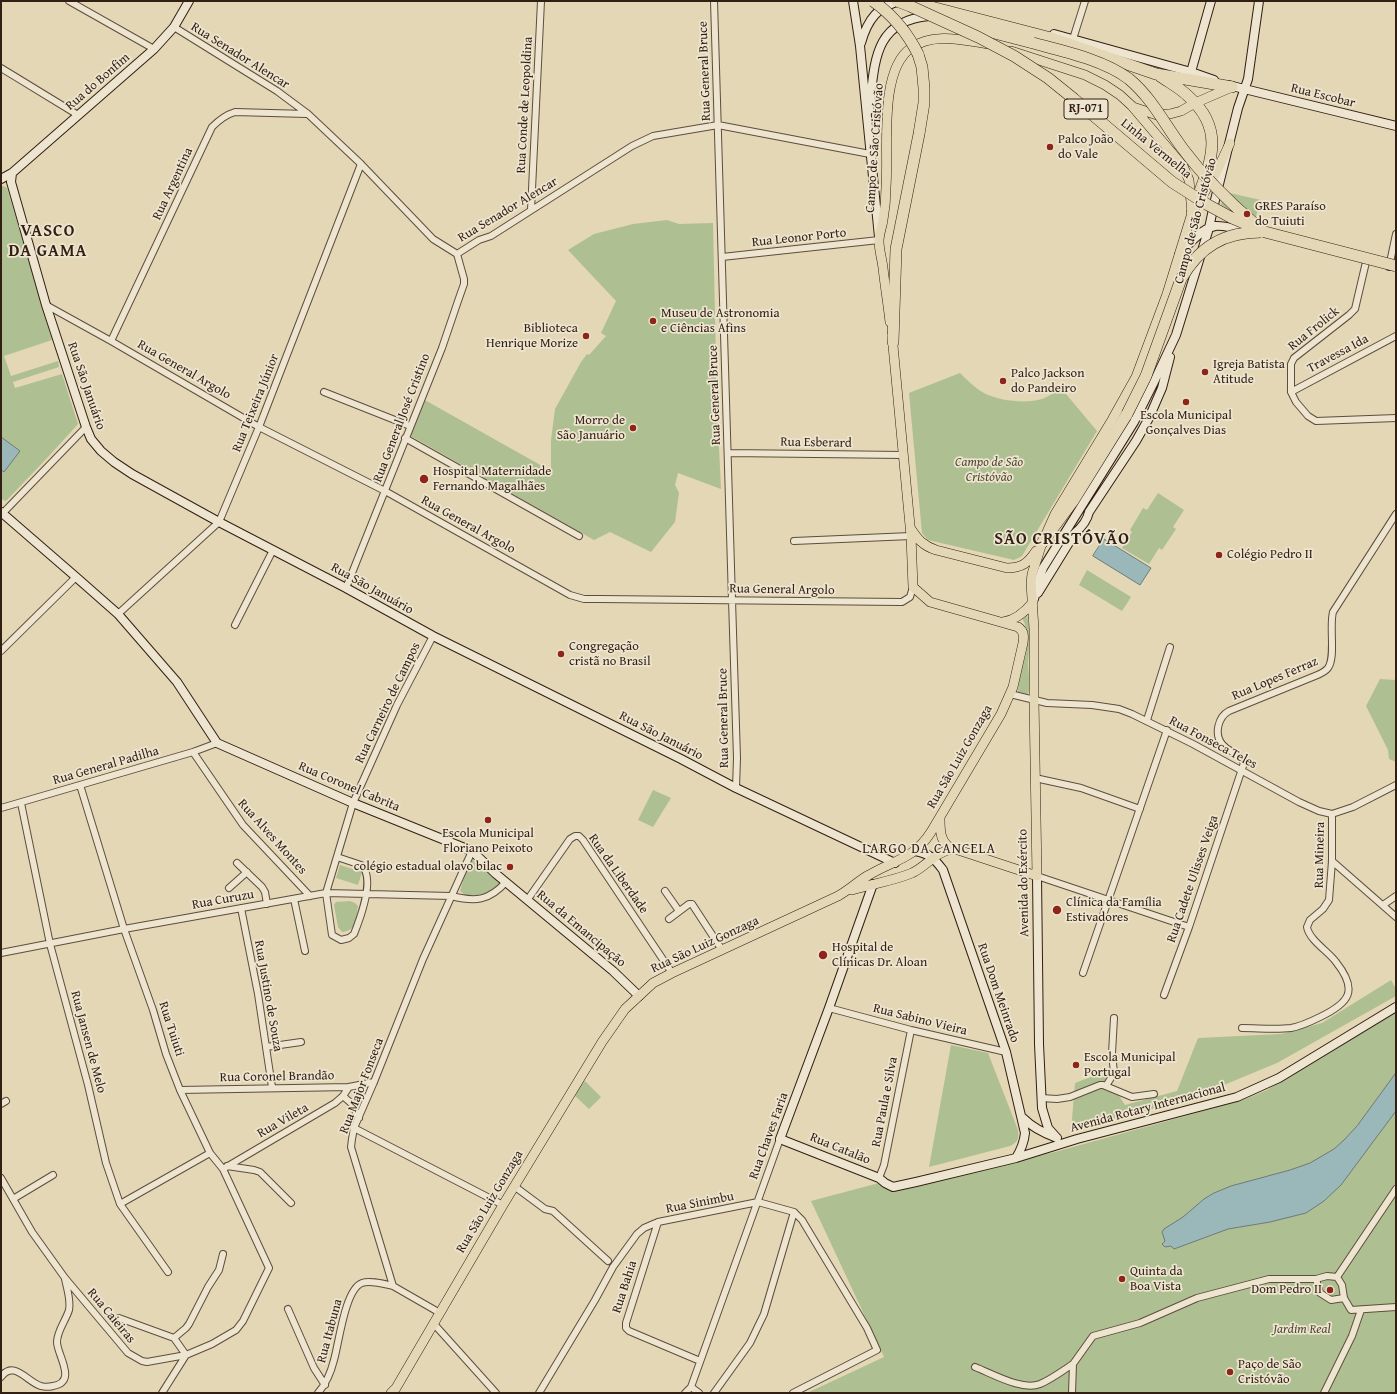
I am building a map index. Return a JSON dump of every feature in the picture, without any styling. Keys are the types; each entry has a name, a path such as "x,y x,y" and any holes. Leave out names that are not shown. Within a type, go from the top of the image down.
{"highway":[{"path":"873,1 893,18 911,40 918,54 922,67 924,88 924,103 896,249 893,342"},
{"name":"Linha Vermelha","path":"897,1 956,27 1014,56 1048,78 1172,182 1208,205 1232,218 1263,230 1394,267"},
{"path":"910,1 1052,38 1156,74 1232,87"},
{"name":"Linha Vermelha","path":"910,1 1016,53 1050,76 1077,97 1172,179 1210,203 1263,230"},
{"path":"928,16 1079,56 1112,69 1129,79 1141,90 1154,106 1182,148 1206,178 1263,230"},
{"path":"1156,74 1195,102 1207,120 1212,138 1210,159 1192,213"},
{"path":"1042,543 1073,501 1127,414 1143,382 1181,279 1188,266 1198,255 1212,244 1225,237 1239,233 1263,230"}],"main road":[{"name":"Campo de São Cristóvão","path":"913,587 911,533 893,342 879,240 886,188 888,106 891,82 896,66 911,48 923,42 936,39 955,39 992,45 1085,75 1105,85 1120,95 1132,106 1183,166 1189,180 1192,213 1167,294 1135,380 1055,514 1042,543 1032,574 1031,582 1033,602"},
{"path":"1132,106 1157,115 1170,114 1181,111 1195,102 1232,87"},
{"path":"1192,213 1215,175 1230,143"},
{"name":"Campo de São Cristóvão","path":"911,533 927,547 1007,568 1016,568 1023,565 1029,560 1042,543"},
{"path":"913,587 930,602 1002,622 1011,620 1020,615 1033,602"},
{"name":"Avenida do Exército","path":"1033,602 1037,876"},
{"name":"Rua São Luiz Gonzaga","path":"391,1393 434,1324 514,1186 621,1013 653,983 672,972 847,891 868,875 895,863 915,851 928,836 1001,714 1010,694 1024,636 1022,630 1018,627 1002,622"},
{"path":"940,818 941,835 944,843 953,849 1037,876"},
{"path":"847,891 904,876 923,867 946,850 953,849"},
{"path":"872,884 895,863"}],"street":[{"path":"69,1 154,49"},
{"name":"Rua do Bonfim","path":"5,179 154,49 174,28 189,1"},
{"name":"Rua Conde de Leopoldina","path":"531,210 541,1"},
{"name":"Rua General Bruce","path":"714,1 737,758 736,788"},
{"path":"853,1 860,46"},
{"path":"910,1 1073,39 1191,72 1232,87 1245,89"},
{"name":"Campo de São Cristóvão","path":"879,240 876,222 860,46 865,28 873,16 895,2 910,1"},
{"path":"1073,39 1086,1"},
{"path":"1191,72 1211,1"},
{"name":"Campo de São Cristóvão","path":"1033,602 1043,568 1134,422 1176,335 1209,228 1238,108 1248,79 1259,1"},
{"name":"Campo de São Cristóvão","path":"867,124 878,49 892,31 902,22 914,17 928,16"},
{"name":"Rua Senador Alencar","path":"174,28 277,92 308,114 361,164 433,239 457,254 479,240 491,236 632,146 644,140 666,133 718,125 870,154"},
{"path":"1,68 78,115"},
{"name":"Rua Escobar","path":"1245,89 1396,126"},
{"name":"Rua Argentina","path":"111,341 212,127 227,114 236,112 308,114"},
{"name":"Rua Teixeira Júnior","path":"118,614 219,522 259,427 361,164"},
{"name":"Rua São Januário","path":"5,179 86,427 91,439 101,451 114,462 132,474 219,522 346,588 432,636 681,759 736,788 895,863"},
{"path":"1178,258 1191,241 1209,228 1215,226 1225,226 1366,262 1394,267 1396,234"},
{"name":"Rua Leonor Porto","path":"722,257 879,240"},
{"name":"Rua General José Cristino","path":"346,588 442,348 464,284 457,254"},
{"name":"Rua Frolick","path":"1291,392 1291,364 1294,358 1355,309 1366,262"},
{"name":"Rua General Argolo","path":"46,305 259,427 385,491 570,594 584,599 902,602 906,601 910,597 913,587"},
{"path":"1033,602 1071,540 1088,518 1089,512 1136,441 1149,418 1162,388 1176,335"},
{"name":"Travessa Ida","path":"1291,392 1396,336"},
{"path":"324,392 410,426"},
{"path":"1291,392 1296,402 1308,416 1316,422 1396,418"},
{"path":"86,427 2,513 118,614 177,682 217,743"},
{"path":"405,438 579,536"},
{"name":"Rua Esberard","path":"728,453 904,455"},
{"name":"Rua Lopes Ferraz","path":"1242,771 1244,763 1241,758 1221,744 1218,726 1221,717 1224,713 1323,673 1328,668 1332,661 1331,622 1333,612 1396,514"},
{"path":"794,541 911,533"},
{"path":"235,625 273,550"},
{"path":"1,651 76,576"},
{"name":"Rua Carneiro de Campos","path":"326,893 353,803 397,705 432,636"},
{"path":"1146,720 1170,648"},
{"name":"Rua Fonseca Teles","path":"1010,694 1047,703 1092,705 1119,709 1167,730 1298,802 1319,811 1332,814"},
{"path":"1083,973 1167,730"},
{"name":"Rua General Padilha","path":"1,808 193,752 217,743"},
{"name":"Rua Coronel Cabrita","path":"217,743 353,803 472,851"},
{"name":"Rua Alves Montes","path":"193,752 243,825 310,896"},
{"name":"Rua Cadete Ulisses Veiga","path":"1164,995 1189,927 1242,771"},
{"path":"1035,778 1081,788 1140,809"},
{"name":"Rua Tuiuti","path":"80,785 124,929 153,1010 166,1054 180,1090 210,1153 225,1167 269,1268"},
{"path":"1332,814 1353,807 1396,785"},
{"name":"Rua Jansen de Melo","path":"21,803 50,944 88,1085 106,1163 120,1204 168,1272"},
{"name":"Rua Mineira","path":"1242,1028 1290,1028 1302,1026 1333,1011 1341,1005 1348,996 1349,987 1342,970 1336,961 1310,936 1307,927 1310,920 1323,909 1329,900 1332,861 1332,814"},
{"name":"Rua da Liberdade","path":"528,899 570,839 575,836 579,836 672,972"},
{"name":"Rua da Emancipação","path":"472,851 506,882 613,971 639,996"},
{"name":"Rua Major Fonseca","path":"393,1286 351,1147 352,1139 354,1128 423,959 472,851"},
{"path":"915,851 927,854 934,858"},
{"path":"326,893 332,935 341,940 349,938 354,934 366,895 367,875 364,867 361,865 336,857"},
{"name":"Rua Dom Meinrado","path":"934,858 943,870 1006,1052 1025,1133 1024,1142 1016,1158"},
{"path":"1332,861 1396,917"},
{"path":"237,863 262,887 265,892 267,904"},
{"path":"229,888 247,872"},
{"path":"1037,876 1189,927"},
{"name":"Avenida do Exército","path":"1037,876 1041,1098 1044,1119 1048,1128 1056,1138"},
{"name":"Rua Curuzu","path":"1,954 124,929 326,893 451,896 469,899 484,898 497,891 506,882"},
{"name":"Rua Chaves Faria","path":"685,1393 691,1387 780,1139 829,1008 872,884"},
{"path":"665,891 679,911"},
{"path":"1383,905 1396,896"},
{"path":"294,899 305,951"},
{"path":"669,919 691,903 722,950"},
{"name":"Rua Justino de Souza","path":"241,908 258,994 272,1088"},
{"name":"Avenida Rotary Internacional","path":"889,1185 896,1186 916,1182 1016,1158 1077,1139 1221,1102 1279,1078 1396,1007"},
{"name":"Rua Sabino Vieira","path":"829,1008 911,1030 1006,1052"},
{"path":"1106,1086 1114,1073 1112,1053 1114,1018"},
{"name":"Rua Paula e Silva","path":"879,1178 884,1165 911,1030"},
{"path":"266,1047 301,1042"},
{"name":"Rua Coronel Brandão","path":"180,1090 349,1087 374,1082"},
{"path":"1041,1098 1057,1099 1070,1097 1100,1085 1132,1097 1154,1094"},
{"name":"Rua Vileta","path":"225,1167 335,1103 343,1096 349,1087"},
{"path":"343,1096 352,1104 359,1118"},
{"path":"1021,1116 1030,1126 1042,1133 1066,1140 1077,1139"},
{"path":"354,1128 503,1205"},
{"name":"Rua Catalão","path":"780,1139 879,1178 889,1185"},
{"path":"120,1204 210,1153"},
{"path":"225,1167 260,1172 291,1203"},
{"path":"13,1199 53,1175"},
{"name":"Rua Caieiras","path":"1,1178 32,1232 65,1278 128,1353 142,1361 147,1362 186,1355 212,1344 236,1330 243,1321 269,1268"},
{"path":"514,1186 545,1209 554,1211 608,1261"},
{"path":"1337,1277 1396,1189"},
{"name":"Rua Sinimbu","path":"539,1393 613,1267 637,1234 644,1228 658,1222 758,1202 794,1212"},
{"path":"714,1393 750,1342 764,1314 794,1212 802,1220 819,1248 867,1328 877,1350 793,1393"},
{"name":"Rua Bahia","path":"658,1222 626,1323 626,1328 629,1331 700,1360"},
{"path":"174,1338 189,1324 208,1287 219,1270 223,1254"},
{"path":"975,1367 1023,1386 1041,1384 1073,1364 1093,1336 1140,1323 1197,1298 1269,1279 1316,1279 1327,1276 1337,1277"},
{"path":"1337,1277 1342,1285 1344,1298 1352,1310 1396,1307"},
{"path":"1,1377 7,1371 13,1370 39,1386 57,1385 63,1379 65,1366 60,1355 57,1340 69,1310 70,1303 65,1278"},
{"path":"1316,1279 1320,1293 1330,1300 1344,1298"},
{"name":"Rua Itabuna","path":"318,1393 325,1385 334,1361 348,1301 357,1286 361,1283 367,1282 393,1286"},
{"path":"393,1286 440,1313"},
{"path":"288,1308 314,1368 325,1385"},
{"path":"1324,1393 1352,1336 1361,1310"},
{"path":"119,1318 174,1338 186,1355 162,1393"},
{"path":"434,1324 496,1393"},
{"path":"1072,1393 1073,1364"},
{"path":"691,1387 699,1393"}],"green space":[{"path":"3,186 7,188 52,340 4,356 11,376 58,361 59,367 13,382 15,388 62,374 78,424 6,501 1,499 1,187"},
{"name":"GRES Paraíso do Tuiuti","path":"1225,192 1261,200 1254,223 1221,205"},
{"path":"667,220 679,224 713,223 717,407 721,489 678,473 675,485 679,493 675,522 651,552 610,532 594,540 409,435 423,399 551,471 551,440 555,409 581,362 587,354 589,355 606,336 601,333 616,301 568,250 594,234 633,224"},
{"name":"Campo de São Cristóvão","path":"960,373 984,393 1005,400 1036,401 1047,397 1061,388 1097,431 1022,556 1014,560 928,540 922,533 909,393"},
{"path":"1158,493 1184,510 1173,527 1176,529 1162,550 1159,548 1149,564 1122,548 1132,532 1130,530 1143,508 1147,510"},
{"path":"1087,570 1131,597 1122,611 1079,585"},
{"path":"1027,614 1030,635 1028,664 1030,689 1027,695 1018,692 1027,646 1026,628 1022,618"},
{"path":"1380,679 1396,680 1396,762 1389,759 1388,750 1366,706"},
{"path":"653,790 671,798 653,827 638,820"},
{"path":"472,860 477,861 479,869 486,868 499,880 500,884 489,893 467,897 460,891"},
{"path":"340,865 362,872 358,885 336,878"},
{"path":"350,901 358,906 355,923 351,929 342,932 338,927 334,905 336,902"},
{"path":"1391,980 1396,989 1396,996 1277,1063 1190,1099 1075,1129 1072,1119 1075,1083 1104,1072 1125,1105 1177,1091 1198,1038 1281,1034 1322,1023"},
{"name":"Quinta da Boa Vista","path":"1396,1011 1396,1393 807,1393 884,1357 811,1201 879,1183 891,1189 1055,1152 1243,1100 1267,1090"},
{"path":"951,1045 988,1053 1018,1130 1018,1138 1015,1143 1010,1146 929,1167"},
{"path":"585,1081 601,1097 589,1109 572,1093"},
{"path":"367,1085 358,1111 358,1097 352,1092 354,1087"}],"water":[{"path":"1,437 20,451 4,472 1,470"},
{"path":"1104,539 1151,568 1140,585 1093,556"},
{"path":"1396,1073 1396,1111 1341,1185 1324,1201 1306,1213 1270,1222 1228,1229 1174,1249 1171,1246 1165,1247 1162,1244 1165,1241 1162,1232 1164,1229 1183,1217 1204,1199 1214,1193 1231,1186 1310,1163 1334,1149 1357,1126"}],"place":[{"name":"Palco João do Vale","path":"1050,147"},
{"name":"GRES Paraíso do Tuiuti","path":"1247,214"},
{"name":"Museu de Astronomia e Ciências Afins","path":"653,321"},
{"name":"Biblioteca Henrique Morize","path":"586,336"},
{"name":"Igreja Batista Atitude","path":"1205,372"},
{"name":"Palco Jackson do Pandeiro","path":"1003,381"},
{"name":"Escola Municipal Gonçalves Dias","path":"1186,402"},
{"name":"Morro de São Januário","path":"633,428"},
{"name":"Hospital Maternidade Fernando Magalhães","path":"424,479"},
{"name":"Colégio Pedro II","path":"1219,555"},
{"name":"Congregação cristã no Brasil","path":"561,654"},
{"name":"Escola Municipal Floriano Peixoto","path":"488,820"},
{"name":"colégio estadual olavo bilac","path":"510,867"},
{"name":"Clínica da Família Estivadores","path":"1057,910"},
{"name":"Hospital de Clínicas Dr. Aloan","path":"823,955"},
{"name":"Escola Municipal Portugal","path":"1076,1065"},
{"name":"Quinta da Boa Vista","path":"1122,1279"},
{"name":"Dom Pedro II","path":"1330,1290"},
{"name":"Paço de São Cristóvão","path":"1230,1372"}],"district":[{"name":"VASCO DA GAMA","path":"48,242"},
{"name":"SÃO CRISTÓVÃO","path":"1062,540"},
{"name":"LARGO DA CANCELA","path":"929,849"}],"park label":[{"name":"Jardim Real","path":"1302,1330"}]}
